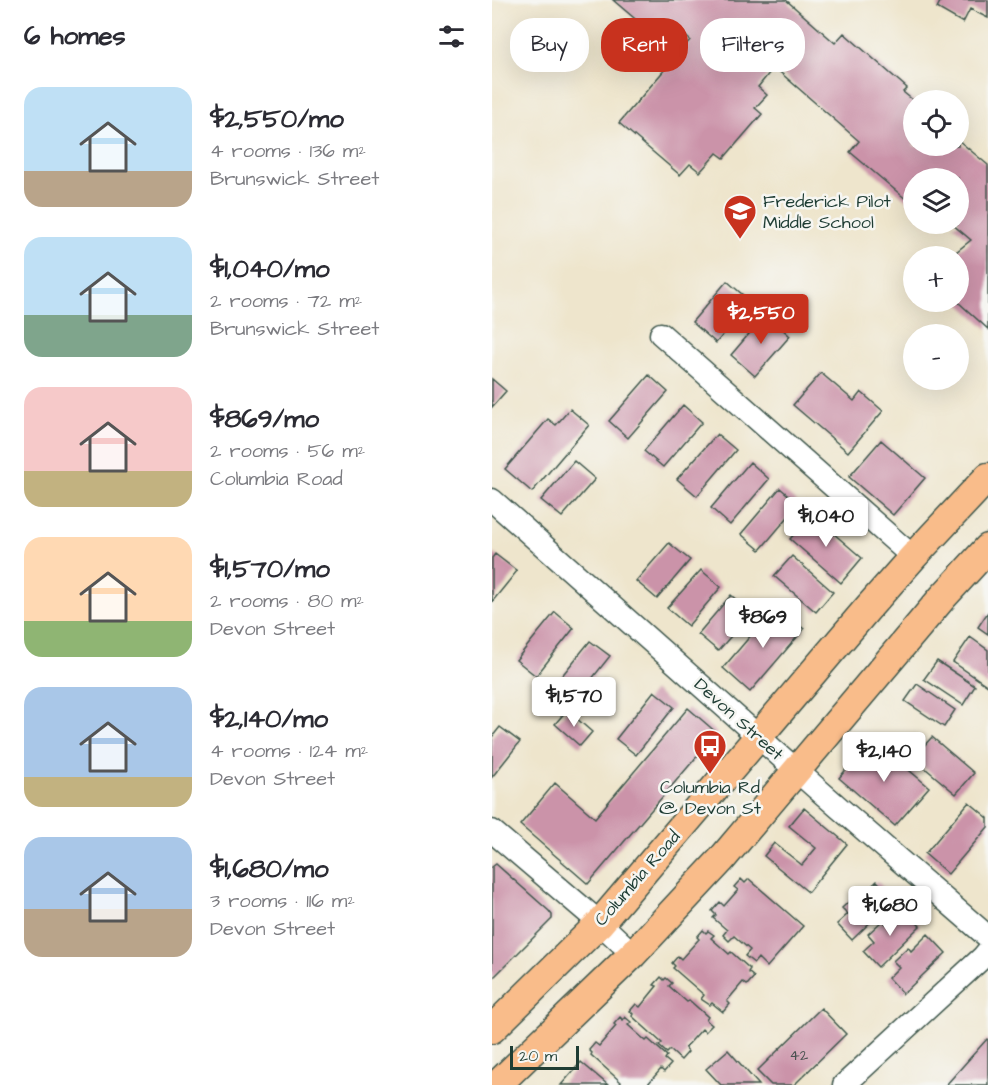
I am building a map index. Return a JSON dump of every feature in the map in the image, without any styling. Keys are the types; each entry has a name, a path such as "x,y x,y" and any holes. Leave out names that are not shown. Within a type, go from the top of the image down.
{"main road":[{"name":"Columbia Road","path":"492,1029 600,922 913,557 988,477"},
{"path":"497,1085 633,954 721,860 942,598 988,548"}],"street":[{"path":"661,334 913,557"},
{"name":"Devon Street","path":"492,500 988,937"},
{"path":"492,831 600,922 633,954"},
{"path":"844,1085 988,951"}],"building":[{"path":"613,0 786,0 835,43 844,33 907,88 903,90 903,156 969,156 969,149 988,165 988,329 969,312 969,246 964,246 971,240 964,234 969,234 969,168 903,168 903,197 850,152 859,141 780,72 805,72 805,18 700,18 700,72 770,72 758,87 767,95 755,108 762,114 724,158 717,153 700,172 690,164 680,175 619,123 663,72 688,72 688,42 690,40 688,38 688,18 634,18"},
{"path":"941,0 988,0 988,18 970,9 963,23 937,8"},
{"path":"727,281 751,302 716,343 692,322"},
{"path":"766,314 790,336 755,376 731,355"},
{"path":"821,373 854,401 861,392 883,411 848,452 793,405"},
{"path":"649,375 668,392 628,438 609,421"},
{"path":"492,379 506,391 492,407"},
{"path":"683,405 702,422 663,467 644,451"},
{"path":"570,409 589,425 532,492 505,469 548,419 556,425"},
{"path":"717,434 736,450 697,496 677,479"},
{"path":"881,440 925,478 893,515 849,477"},
{"path":"574,461 595,479 562,517 541,500"},
{"path":"750,462 769,479 730,525 711,508"},
{"path":"780,488 799,504 760,550 741,534"},
{"path":"811,514 862,558 841,583 790,539"},
{"path":"669,543 690,560 657,599 636,581"},
{"path":"495,554 517,571 492,602 492,558"},
{"path":"792,556 833,592 816,612 774,576"},
{"path":"701,570 721,587 688,626 667,608"},
{"path":"731,595 751,613 718,651 698,634"},
{"path":"776,606 804,629 750,692 723,668"},
{"path":"555,612 574,628 536,676 516,660"},
{"path":"988,612 988,634 978,627"},
{"path":"970,637 988,650 988,686 953,662"},
{"path":"590,641 610,656 572,704 552,688"},
{"path":"937,661 975,686 963,705 924,679"},
{"path":"917,684 955,710 944,727 905,701"},
{"path":"654,691 674,707 636,755 616,739"},
{"path":"688,708 717,733 588,884 520,825 555,783 595,818"},
{"path":"567,710 592,732 580,746 555,724"},
{"path":"500,727 520,742 492,777 492,737"},
{"path":"932,737 974,773 956,794 913,758"},
{"path":"872,739 929,787 895,826 839,778"},
{"path":"969,802 988,818 988,827 948,874 925,854"},
{"path":"804,808 847,844 808,892 764,856 774,843 802,865 816,848 789,826"},
{"path":"496,864 549,911 552,919 492,979 492,867"},
{"path":"741,879 745,883 749,879 803,926 767,967 758,958 754,963 745,956 750,950 734,936 729,941 723,935 727,930 713,918 716,915 712,911 720,902 724,906 738,890 734,887"},
{"path":"877,881 894,899 852,940 837,924 848,914 842,908 857,894 860,897"},
{"path":"903,908 920,926 878,967 863,951 874,941 868,934 883,920 886,924"},
{"path":"703,930 714,935 711,938 750,969 748,972 754,977 747,985 743,982 727,1001 730,1004 723,1012 712,1003 710,1005 701,999 704,995 673,968 675,966 672,963 678,956 681,959 699,939 697,937"},
{"path":"928,934 946,953 903,994 888,978 899,967 893,961 908,947 911,951"},
{"path":"661,977 672,983 669,986 708,1017 706,1020 712,1025 705,1032 702,1029 685,1048 688,1052 681,1060 670,1050 667,1053 659,1046 662,1043 632,1016 630,1011 636,1004 640,1007 657,986 654,985"},
{"path":"821,1008 846,1034 794,1085 771,1085 757,1071"},
{"path":"620,1017 623,1020 625,1017 631,1022 628,1025 667,1056 665,1059 671,1064 664,1072 661,1069 647,1085 619,1085 621,1082 591,1055 589,1050 595,1043 599,1046 616,1026 614,1024"},
{"path":"987,1039 988,1085 946,1085"},
{"path":"728,1050 759,1085 721,1085 706,1069"},
{"path":"581,1062 608,1085 561,1085"}],"place":[{"name":"Frederick Pilot Middle School","path":"740,240"},
{"name":"Columbia Rd @ Devon St","path":"710,775"}]}
